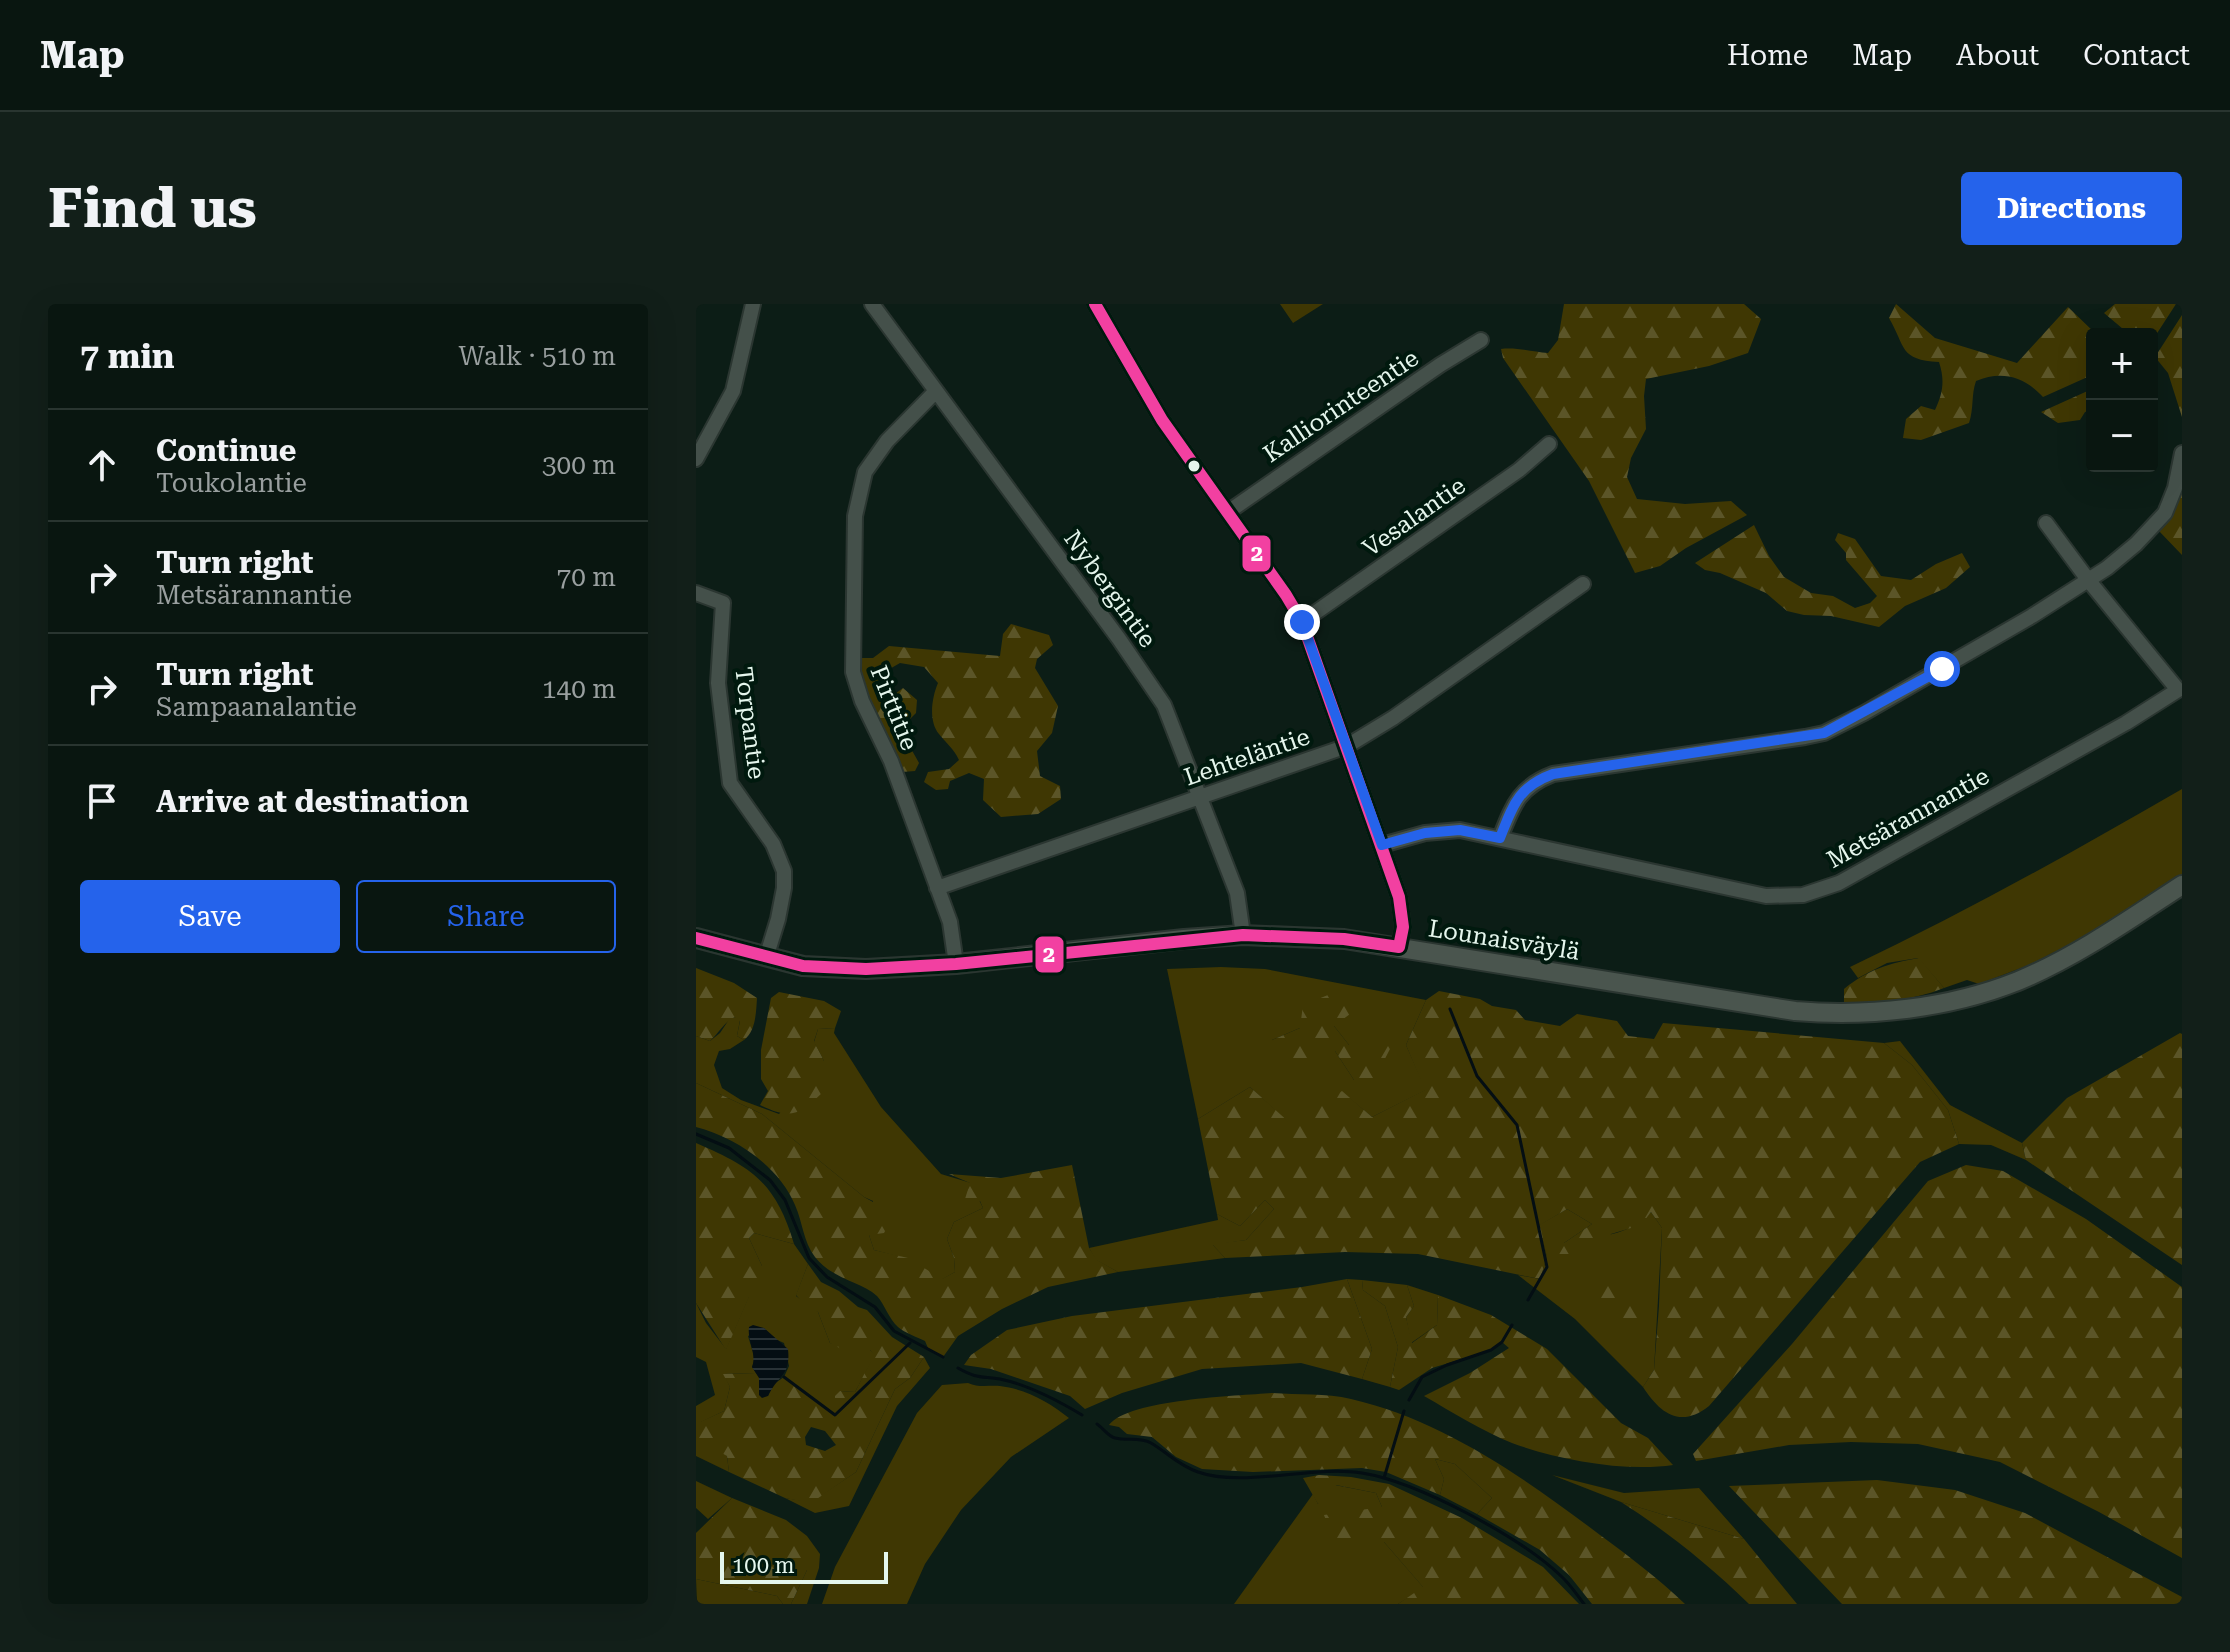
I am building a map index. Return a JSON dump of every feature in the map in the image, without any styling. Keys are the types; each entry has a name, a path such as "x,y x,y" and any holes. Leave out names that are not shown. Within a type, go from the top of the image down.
{"street":[{"path":"696,459 733,391 753,304"},
{"name":"Nybergintie","path":"872,304 1148,678 1164,705 1237,893 1243,935"},
{"path":"1095,304 1162,420 1302,622 1399,897 1403,927 1399,947"},
{"name":"Kalliorinteentie","path":"1228,512 1416,381 1481,340"},
{"name":"Pirttitie","path":"936,391 887,441 865,472 855,516 853,672 862,701 891,761 950,922 956,964"},
{"name":"Vesalantie","path":"1302,622 1519,470 1549,444"},
{"path":"1500,838 1522,792 1535,781 1553,774 1824,733 1942,669 2089,581 2136,544 2165,513 2175,488 2182,453"},
{"name":"Metsärannantie","path":"1382,845 1425,833 1460,830 1766,896 1803,895 1839,883 2126,723 2178,690 2046,523"},
{"name":"Lehteläntie","path":"937,888 1347,746 1393,718 1583,584"},
{"name":"Torpantie","path":"696,593 723,603 718,683 730,783 773,844 784,871 781,904 766,958"},
{"name":"Lounaisväylä","path":"696,938 803,966 851,969 956,964 1243,935 1344,939 1795,1011 1872,1012 1931,1004 2019,980 2071,955 2182,885"}],"green space":[{"path":"1280,304 1323,304 1293,323"},
{"path":"1564,304 1744,304 1761,319 1748,353 1709,366 1646,379 1646,429 1631,458 1627,477 1637,499 1685,504 1731,501 1747,515 1660,566 1635,573 1589,481 1503,358 1501,349 1548,353 1558,340"},
{"path":"1896,304 1935,338 2017,363 2068,307 2090,328 2086,328 2086,378 2043,397 2029,385 2012,377 1995,376 1976,381 1969,423 1921,440 1903,438 1906,419 1921,406 1935,410 1941,392 1941,369 1939,362 1910,355 1889,318"},
{"path":"2115,304 2176,304 2158,332 2158,328 2122,328 2104,313"},
{"path":"2182,315 2182,417 2168,373 2158,361 2158,352"},
{"path":"2086,392 2086,412 2080,420 2058,423 2041,412"},
{"path":"2182,483 2182,555 2159,531 2176,503"},
{"path":"1754,525 1769,556 1784,577 1811,593 1833,596 1855,608 1870,603 1877,596 1846,560 1846,553 1835,540 1838,533 1855,539 1881,576 1911,580 1936,564 1962,553 1970,567 1946,588 1905,606 1879,627 1831,616 1804,615 1787,611 1766,593 1720,573 1705,570 1695,563"},
{"path":"1011,624 1049,635 1053,645 1037,659 1035,668 1058,706 1052,733 1037,751 1040,776 1060,786 1061,799 1038,814 1001,817 983,800 984,779 969,773 950,781 948,789 936,790 924,782 928,772 949,769 959,760 933,723 932,709 938,683 924,667 900,663 879,675 877,691 888,699 903,688 917,700 916,713 900,729 919,763 915,771 902,772 858,673 859,658 873,658 889,646 1000,656 1003,634"},
{"path":"2182,789 2182,875 2082,938 2029,965 1979,984 1967,980 1944,988 1918,958 1887,963 1858,978 1850,967 2018,881"},
{"path":"1919,958 1944,988 1907,999 1844,1005 1844,989 1861,977 1889,965"},
{"path":"696,968 734,983 757,998 753,1026 744,1040 737,1036 740,1021 735,1017 710,1041 696,1036"},
{"path":"1167,969 1265,969 1426,1000 1406,1045 1426,1090 1372,1117 1342,1092 1291,1125 1250,1087 1198,1119","holes":["1334,1026 1349,1045 1391,1045 1354,1080 1335,1051 1272,1040 1300,1028"]},
{"path":"1439,991 1516,1010 1525,1020 1560,1026 1577,1014 1617,1021 1628,1036 1654,1039 1663,1023 1884,1043 1912,1065 1948,1110 1959,1144 1920,1162 1709,1406 1689,1416 1680,1417 1664,1411 1643,1387 1654,1370 1659,1306 1662,1228 1651,1212 1641,1225 1611,1234 1601,1254 1557,1254 1564,1243 1592,1224 1567,1209 1540,1225 1547,1257 1540,1279 1418,1254 1345,1252 1225,1258 1212,1244 1246,1240 1274,1209 1265,1200 1240,1226 1217,1214 1198,1119 1250,1087 1291,1124 1342,1091 1372,1117 1425,1090 1406,1045 1426,1000"},
{"path":"779,992 824,1001 841,1011 835,1028 818,1029 814,1041 824,1061 822,1093 807,1106 787,1114 760,1105 768,1091 761,1079 761,1050 771,998"},
{"path":"1333,993 1354,1011 1334,1026 1349,1045 1392,1045 1370,1088 1354,1080 1335,1051 1283,1068 1272,1040 1300,1028 1303,1005"},
{"path":"730,1018 740,1020 737,1036 744,1040 730,1049 719,1051 714,1065 722,1088 741,1100 779,1114 824,1061 814,1042 818,1029 835,1028 834,1033 881,1107 941,1174 971,1183 983,1208 954,1222 947,1239 955,1272 941,1280 908,1259 874,1250 869,1235 873,1201 864,1197 762,1114 696,1083 696,1036 710,1041"},
{"path":"2180,1033 2182,1265 2026,1160 2022,1143 2067,1098"},
{"path":"1900,1041 1950,1105 2022,1143 2026,1160 1991,1145 1959,1144 1948,1110 1912,1065 1884,1043"},
{"path":"696,1083 762,1114 864,1197 882,1207 891,1220 884,1233 869,1235 874,1250 908,1258 942,1279 955,1272 947,1239 954,1222 983,1208 980,1201 965,1199 970,1183 949,1174 1001,1178 1072,1165 1089,1248 1097,1260 1118,1272 1048,1287 1002,1309 958,1336 943,1357 928,1348 925,1341 898,1327 877,1296 822,1265 808,1245 788,1191 767,1166 726,1138 696,1127"},
{"path":"696,1143 732,1160 759,1180 779,1206 794,1244 754,1233 749,1238 762,1266 764,1292 749,1297 726,1350 696,1303"},
{"path":"1966,1165 2003,1171 2086,1219 2182,1287 2182,1558 2000,1462 1918,1444 1851,1442 1789,1445 1696,1461 1693,1454 1792,1344 1928,1181"},
{"path":"1265,1200 1274,1209 1246,1240 1213,1245 1225,1258 1118,1272 1096,1260 1089,1248 1218,1220 1217,1214 1240,1226"},
{"path":"1567,1209 1592,1224 1564,1243 1623,1231 1651,1212 1662,1228 1654,1370 1643,1387 1575,1319 1518,1275 1540,1279 1547,1257 1539,1225"},
{"path":"754,1233 794,1244 808,1264 796,1296 818,1312 830,1343 870,1350 875,1355 855,1392 840,1391 835,1415 784,1377 789,1366 784,1343 764,1328 748,1336 755,1359 752,1367 756,1373 724,1374 730,1387 724,1411 701,1422 727,1456 729,1472 696,1456 696,1406 715,1395 706,1362 696,1357 696,1303 706,1323 726,1349 762,1266 749,1238"},
{"path":"808,1264 821,1282 867,1310 892,1337 924,1357 910,1378 895,1389 856,1472 811,1503 785,1498 729,1472 727,1456 697,1439 700,1422 724,1411 730,1387 723,1374 756,1373 759,1377 759,1395 768,1396 774,1384 784,1377 835,1415 835,1396 840,1391 855,1392 874,1355 870,1350 851,1354 830,1343 818,1312 809,1310 796,1295","holes":["811,1427 825,1431 836,1445 825,1451 806,1445 805,1437"]},
{"path":"1614,1267 1644,1315 1627,1323 1585,1301 1579,1286"},
{"path":"1347,1279 1362,1280 1363,1290 1385,1306 1398,1347 1390,1387 1362,1379 1372,1349"},
{"path":"1347,1279 1372,1349 1362,1379 1301,1363 1202,1369 1122,1393 1085,1409 1070,1396 991,1369 964,1365 971,1355 1007,1330 1072,1316"},
{"path":"1362,1280 1407,1285 1414,1306 1406,1317 1412,1343 1437,1325 1438,1295 1491,1315 1547,1349 1621,1423 1648,1438 1673,1465 1613,1466 1550,1455 1501,1438 1424,1396 1470,1373 1509,1348 1502,1342 1491,1350 1432,1368 1399,1390 1390,1387 1398,1347 1385,1306 1363,1290"},
{"path":"1407,1285 1438,1295 1437,1325 1411,1343 1406,1317 1414,1306"},
{"path":"924,1357 930,1368 897,1406 849,1506 815,1513 785,1498 811,1502 856,1472 895,1389 910,1378"},
{"path":"968,1383 1028,1393 1069,1418 1011,1457 961,1510 925,1564 907,1604 822,1604 835,1567 917,1413 942,1385"},
{"path":"1272,1393 1351,1399 1418,1421 1451,1436 1543,1493 1633,1560 1685,1604 1592,1604 1569,1575 1540,1550 1477,1514 1492,1498 1455,1464 1435,1459 1444,1479 1440,1495 1386,1472 1362,1468 1253,1472 1202,1469 1176,1457 1152,1437 1127,1434 1119,1427 1109,1425 1120,1416 1160,1404"},
{"path":"1435,1459 1455,1464 1492,1498 1477,1514 1440,1495 1444,1479"},
{"path":"1319,1475 1389,1484 1462,1518 1543,1567 1579,1604 1398,1604 1423,1587 1384,1542 1335,1545 1324,1515 1382,1507 1376,1493 1336,1485 1332,1500 1318,1504 1303,1478"},
{"path":"1552,1475 1624,1493 1699,1488 1744,1539 1621,1502"},
{"path":"1877,1480 1955,1490 2025,1513 2182,1597 2182,1604 1842,1604 1729,1486"},
{"path":"696,1481 732,1498 708,1519 696,1508"},
{"path":"1335,1485 1376,1493 1382,1507 1384,1542 1424,1588 1398,1604 1234,1604 1313,1494 1318,1504"},
{"path":"732,1498 786,1520 807,1536 807,1570 791,1604 783,1604 777,1596 696,1579 696,1533"},
{"path":"1621,1502 1744,1539 1797,1604 1749,1604 1688,1550"},
{"path":"807,1536 820,1554 819,1568 807,1604 791,1604 807,1570"},
{"path":"696,1579 777,1596 783,1604 697,1604"}],"shaded area":[{"path":"749,1327 764,1328 788,1349 786,1370 768,1396 762,1398 759,1395 759,1378 752,1367"}],"waterway":[{"path":"1450,1009 1477,1076 1517,1125 1547,1267 1528,1300"},
{"path":"696,1134 729,1148 770,1180 785,1200 809,1258 827,1277 875,1307 894,1331 943,1357"},
{"path":"1409,1400 1422,1377 1491,1350 1502,1342 1512,1325"},
{"path":"784,1377 835,1415 910,1343"},
{"path":"958,1368 975,1376 1022,1385 1082,1415"},
{"path":"1384,1478 1404,1411"},
{"path":"1097,1424 1113,1437 1147,1441 1191,1469 1216,1476 1236,1478 1343,1471 1385,1478 1411,1487 1467,1513 1520,1545 1561,1576 1584,1604"}],"transit line":[{"name":"2","path":"696,938 803,966 866,969 956,964 1243,935 1344,939 1399,947 1403,927 1399,897 1302,622 1162,420 1095,304"}],"route":[{"path":"1302,622 1382,845 1425,833 1460,830 1500,838 1522,792 1535,781 1553,774 1824,733 1942,669"}]}
